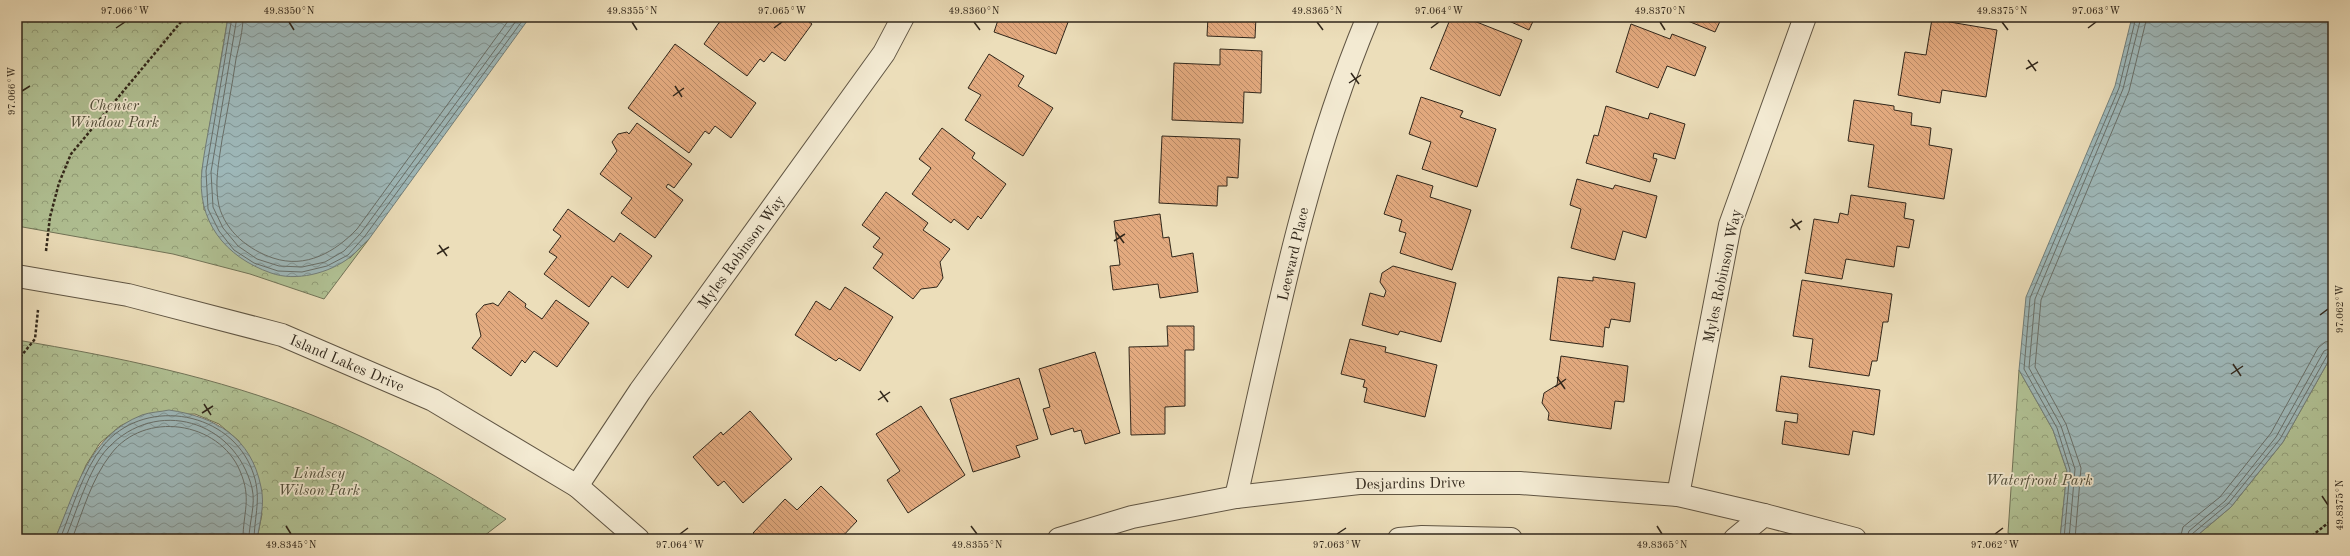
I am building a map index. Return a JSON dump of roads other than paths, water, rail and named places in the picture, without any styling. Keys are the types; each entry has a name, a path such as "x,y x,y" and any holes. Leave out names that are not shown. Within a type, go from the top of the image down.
{"street":[{"name":"Myles Robinson Way","path":"577,486 640,391 884,53 903,17"},
{"name":"Leeward Place","path":"1236,497 1307,193 1357,43 1368,17"},
{"name":"Myles Robinson Way","path":"1678,495 1730,225 1805,17"},
{"name":"Island Lakes Drive","path":"17,276 128,295 282,336 433,400 577,486 638,539"},
{"name":"Desjardins Drive","path":"1059,539 1132,517 1236,497 1359,483 1520,482 1678,495 1764,515 1855,539"},
{"path":"1735,539 1764,515"},
{"path":"1399,539 1422,537 1510,539"}],"water":[{"path":"228,17 530,17 369,239 352,256 332,268 322,272 291,277 271,273 255,266 227,247 217,235 209,221 204,205 201,188 202,170"},
{"path":"2132,17 2333,17 2333,353 2283,442 2231,507 2193,539 2060,539 2067,471 2053,430 2019,370 2026,297 2115,86"},
{"path":"169,410 186,413 216,424 229,432 249,455 256,470 262,493 262,513 257,539 55,539 86,466 109,436 124,424 142,415"}],"park label":[{"name":"Chenier Window Park","path":"114,114"},
{"name":"Waterfront Park","path":"2039,480"},
{"name":"Lindsey Wilson Park","path":"319,482"}]}
